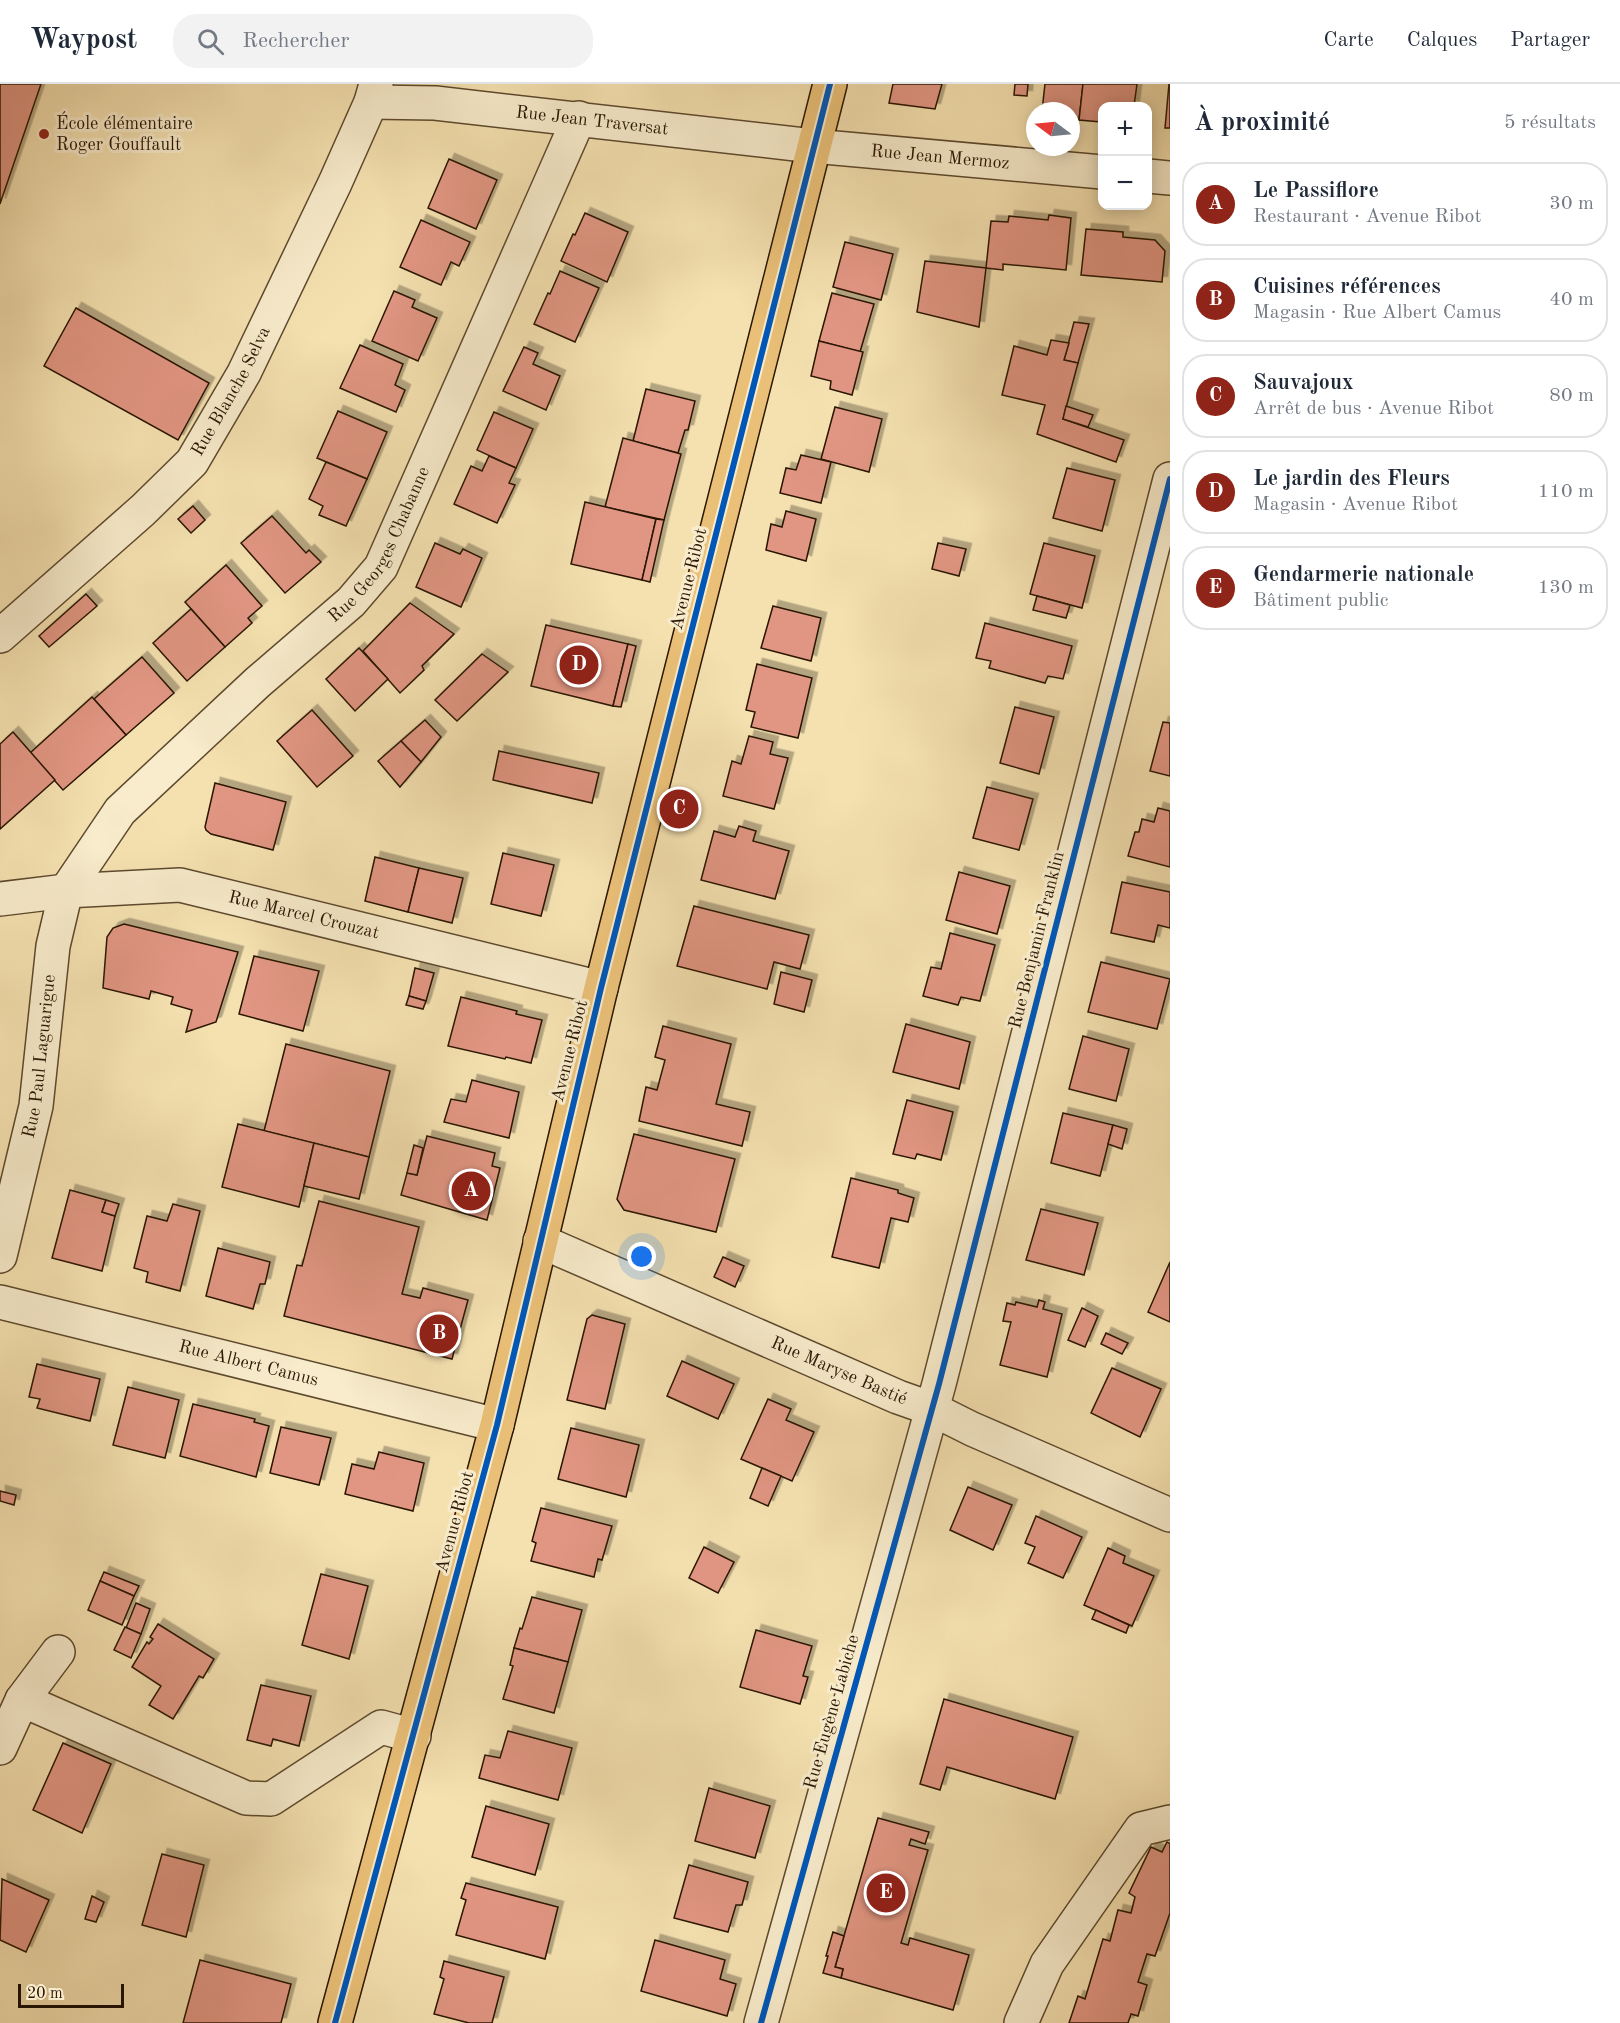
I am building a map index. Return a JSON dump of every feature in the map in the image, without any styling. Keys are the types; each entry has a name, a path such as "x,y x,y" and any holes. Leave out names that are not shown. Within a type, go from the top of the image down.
{"main road":[{"name":"Avenue Ribot","path":"334,2023 497,1425 601,988 830,84"}],"street":[{"name":"Rue Jean Traversat","path":"374,93 435,103 813,146"},
{"name":"Rue Blanche Selva","path":"0,636 143,510 192,462 244,373 336,183 374,93"},
{"name":"Rue Georges Chabanne","path":"66,891 120,811 258,682 351,602 381,567 579,118"},
{"name":"Rue Jean Mermoz","path":"813,146 1098,172"},
{"path":"1152,176 1170,178"},
{"name":"Rue Benjamin Franklin","path":"932,1409 1170,479"},
{"name":"Rue Marcel Crouzat","path":"0,899 66,891 180,885 601,988"},
{"name":"Rue Paul Laguarigue","path":"0,1256 36,1106 53,946 66,891"},
{"name":"Rue Maryse Bastié","path":"540,1241 898,1397 932,1409 1168,1510"},
{"name":"Rue Albert Camus","path":"0,1302 497,1425"},
{"name":"Rue Eugène Labiche","path":"764,2022 932,1409"},
{"path":"0,1748 22,1700 58,1652"},
{"path":"22,1700 246,1798 271,1798 381,1727 414,1736"},
{"path":"1021,2023 1047,1964 1141,1829 1170,1822"}],"building":[{"path":"0,84 41,84 0,204"},
{"path":"893,84 942,84 935,109 889,103"},
{"path":"1015,84 1028,84 1027,96 1014,95"},
{"path":"1045,84 1083,84 1080,111 1080,102 1043,102"},
{"path":"1083,84 1137,84 1135,102 1098,102 1098,122 1080,120"},
{"path":"1169,84 1170,128 1165,128"},
{"path":"449,159 497,180 476,229 428,208"},
{"path":"585,213 628,232 607,282 561,261"},
{"path":"1049,215 1071,218 1066,270 1003,264 1003,270 986,268 991,221 1008,222 1009,216 1048,220"},
{"path":"421,220 470,242 459,266 451,262 441,285 400,267"},
{"path":"1086,229 1123,232 1123,237 1155,240 1165,251 1162,282 1081,275"},
{"path":"845,242 893,254 881,300 833,287"},
{"path":"925,261 986,268 979,327 917,312"},
{"path":"560,271 599,288 575,342 534,324"},
{"path":"394,291 415,300 412,307 437,318 418,361 372,341"},
{"path":"832,293 874,304 860,352 819,341"},
{"path":"76,308 209,383 178,440 44,366"},
{"path":"1074,322 1089,324 1078,363 1064,360"},
{"path":"1051,340 1069,343 1064,360 1078,363 1063,419 1124,440 1116,462 1037,434 1045,405 1002,395 1014,346 1047,355"},
{"path":"819,341 863,352 852,395 830,389 831,381 811,376"},
{"path":"360,345 403,364 395,385 405,390 396,412 340,388"},
{"path":"524,347 538,353 533,364 560,376 546,410 503,391"},
{"path":"646,389 695,401 688,430 685,430 678,453 633,441"},
{"path":"1066,406 1093,415 1088,427 1063,419"},
{"path":"835,407 882,419 869,472 821,459"},
{"path":"338,411 387,432 367,479 317,458"},
{"path":"494,412 533,429 516,468 477,450"},
{"path":"623,438 681,454 664,520 605,507"},
{"path":"801,455 831,462 821,503 780,493 786,468 796,470"},
{"path":"489,456 516,468 509,483 515,485 497,523 454,504 471,466 482,471"},
{"path":"326,462 367,479 346,526 319,515 323,506 309,499"},
{"path":"1067,468 1115,480 1102,531 1053,518"},
{"path":"585,502 656,519 642,580 571,564"},
{"path":"193,506 205,520 191,533 178,519"},
{"path":"786,511 816,519 806,561 766,550 771,524 782,527"},
{"path":"272,516 306,553 309,550 321,562 285,593 241,543"},
{"path":"656,519 664,520 650,582 642,580"},
{"path":"435,543 460,554 463,549 482,558 461,607 416,587"},
{"path":"938,543 966,549 959,576 932,569"},
{"path":"1044,543 1095,556 1082,608 1030,594"},
{"path":"226,565 262,606 248,618 252,623 225,647 185,602"},
{"path":"86,594 97,606 49,647 39,636"},
{"path":"1037,596 1070,605 1066,618 1033,610"},
{"path":"410,603 454,634 422,666 424,670 400,693 363,651"},
{"path":"773,606 821,618 811,661 761,648"},
{"path":"191,609 225,647 187,681 153,643"},
{"path":"985,623 1072,646 1063,679 1048,676 1045,683 989,668 991,661 976,658"},
{"path":"546,625 628,644 613,706 531,686"},
{"path":"628,644 636,646 621,707 613,706"},
{"path":"359,648 388,679 355,711 326,679"},
{"path":"482,654 508,672 457,721 435,700"},
{"path":"142,657 174,693 126,735 94,699"},
{"path":"757,664 812,678 798,738 751,727 755,712 746,710"},
{"path":"92,697 126,735 63,790 30,753"},
{"path":"1015,707 1054,717 1039,774 1000,763"},
{"path":"312,710 353,756 317,787 277,741"},
{"path":"425,720 441,737 421,762 401,741"},
{"path":"1163,722 1170,723 1170,776 1150,771"},
{"path":"13,732 55,780 0,829 0,744"},
{"path":"749,736 773,742 770,754 788,758 774,809 723,796 732,761 741,764"},
{"path":"401,741 421,762 400,787 378,761"},
{"path":"499,751 599,773 592,803 493,780"},
{"path":"215,783 286,802 273,850 211,834 206,830"},
{"path":"987,787 1033,799 1019,850 973,838"},
{"path":"1158,808 1170,811 1170,867 1128,856 1135,832 1139,832 1142,819 1154,822"},
{"path":"739,826 756,831 753,841 789,851 775,899 701,880 714,831 735,837"},
{"path":"503,853 554,865 541,916 491,904"},
{"path":"375,857 419,868 408,912 365,901"},
{"path":"419,868 463,878 452,923 408,912"},
{"path":"959,872 1010,886 997,934 946,920"},
{"path":"1122,882 1170,892 1170,928 1158,925 1154,942 1111,933"},
{"path":"694,906 809,935 800,969 774,962 767,989 677,966"},
{"path":"124,924 238,952 216,1022 186,1032 192,1010 171,1004 173,997 151,991 149,999 103,988 107,937 113,928"},
{"path":"950,933 995,945 980,1001 961,997 958,1005 923,996 931,967 941,969"},
{"path":"254,956 319,971 303,1031 239,1014"},
{"path":"1101,962 1170,979 1157,1029 1088,1012"},
{"path":"415,968 434,973 426,1001 409,996"},
{"path":"781,972 812,980 804,1012 774,1004"},
{"path":"409,996 426,1001 423,1009 406,1005"},
{"path":"461,997 517,1011 516,1014 542,1020 531,1063 448,1046"},
{"path":"906,1024 970,1042 959,1089 893,1072"},
{"path":"663,1026 731,1044 716,1104 750,1112 742,1146 639,1121 646,1087 657,1090 665,1060 655,1057"},
{"path":"1083,1036 1129,1049 1116,1101 1069,1089"},
{"path":"286,1044 390,1071 369,1157 264,1131"},
{"path":"472,1080 519,1092 509,1138 444,1122 451,1099 466,1102"},
{"path":"907,1100 953,1112 941,1160 917,1154 915,1159 893,1154"},
{"path":"1063,1113 1113,1125 1100,1176 1051,1163"},
{"path":"238,1124 314,1143 299,1207 222,1187"},
{"path":"1113,1125 1127,1129 1122,1149 1108,1144"},
{"path":"634,1134 735,1159 716,1232 624,1210 617,1199"},
{"path":"427,1136 495,1153 492,1166 500,1168 487,1220 401,1195 407,1173 417,1175"},
{"path":"314,1143 369,1157 359,1199 304,1186"},
{"path":"414,1145 423,1148 417,1175 407,1173"},
{"path":"851,1178 898,1190 898,1193 914,1198 908,1222 891,1218 879,1268 832,1257"},
{"path":"70,1190 106,1200 102,1212 115,1216 102,1271 52,1258"},
{"path":"106,1200 119,1204 115,1216 102,1212"},
{"path":"319,1201 419,1227 402,1294 420,1298 423,1288 468,1300 452,1359 284,1316 297,1265 302,1266"},
{"path":"173,1204 200,1211 180,1291 146,1282 148,1272 134,1268 147,1216 167,1221"},
{"path":"1041,1209 1098,1223 1084,1275 1026,1260"},
{"path":"218,1248 270,1262 265,1284 260,1284 253,1309 206,1296"},
{"path":"723,1257 744,1266 735,1287 714,1277"},
{"path":"1170,1262 1170,1322 1148,1312"},
{"path":"1039,1300 1045,1302 1043,1309 1062,1314 1047,1377 1000,1365 1011,1322 1003,1321 1007,1303 1015,1305 1016,1302 1037,1307"},
{"path":"1082,1308 1098,1316 1085,1347 1068,1340"},
{"path":"592,1315 625,1324 605,1409 567,1400 587,1319"},
{"path":"1106,1333 1128,1343 1122,1354 1101,1344"},
{"path":"682,1361 734,1384 718,1419 667,1396"},
{"path":"37,1364 100,1379 90,1421 37,1408 40,1399 29,1397"},
{"path":"1112,1368 1161,1389 1140,1437 1091,1413"},
{"path":"128,1387 179,1400 165,1458 113,1445"},
{"path":"768,1399 791,1409 786,1420 814,1432 792,1481 741,1459"},
{"path":"193,1404 255,1419 254,1422 269,1426 256,1477 180,1456"},
{"path":"281,1427 331,1438 319,1485 270,1473"},
{"path":"571,1428 639,1445 626,1497 558,1479"},
{"path":"379,1452 424,1463 413,1511 345,1494 352,1464 374,1469"},
{"path":"762,1468 781,1476 768,1506 750,1498"},
{"path":"968,1487 1012,1505 993,1550 950,1530"},
{"path":"0,1491 16,1495 14,1505 0,1501"},
{"path":"541,1508 612,1526 602,1560 598,1559 594,1577 531,1561 536,1543 532,1541"},
{"path":"1036,1516 1082,1537 1063,1578 1028,1563 1035,1547 1025,1543"},
{"path":"704,1547 734,1562 718,1593 689,1578"},
{"path":"1108,1548 1125,1556 1123,1563 1154,1576 1132,1626 1084,1605"},
{"path":"104,1572 139,1586 134,1596 100,1581"},
{"path":"321,1574 368,1586 349,1659 302,1645"},
{"path":"100,1581 134,1596 122,1625 88,1610"},
{"path":"532,1597 582,1610 568,1662 514,1648"},
{"path":"136,1603 150,1609 141,1634 126,1628"},
{"path":"1096,1610 1129,1625 1126,1633 1092,1619"},
{"path":"158,1624 214,1659 203,1678 199,1676 173,1719 149,1705 161,1686 132,1667 147,1642 149,1644 153,1639 150,1637"},
{"path":"125,1627 141,1634 131,1658 114,1650"},
{"path":"756,1630 812,1646 803,1676 808,1677 800,1704 740,1687"},
{"path":"514,1648 568,1662 554,1713 503,1699 513,1666 510,1665"},
{"path":"261,1685 311,1696 299,1746 273,1739 271,1746 247,1740"},
{"path":"944,1699 1073,1737 1055,1799 947,1767 940,1790 920,1784"},
{"path":"508,1731 572,1748 558,1800 479,1778 485,1755 500,1758"},
{"path":"63,1743 111,1764 82,1833 33,1810"},
{"path":"709,1788 770,1806 755,1858 695,1841"},
{"path":"486,1806 549,1824 535,1875 472,1857"},
{"path":"878,1818 929,1832 925,1844 911,1839 909,1845 928,1850 901,1943 908,1945 910,1938 969,1955 953,2010 841,1978 843,1969 835,1967"},
{"path":"1167,1842 1170,1844 1170,1913 1155,1956 1147,1954 1138,1982 1147,1985 1138,2016 1131,2014 1128,2023 1069,2023 1078,1996 1085,1999 1103,1939 1110,1941 1118,1910 1131,1913 1135,1897 1129,1893 1151,1847 1162,1852"},
{"path":"162,1854 204,1865 186,1937 142,1925"},
{"path":"689,1865 748,1882 742,1905 736,1905 728,1932 674,1918"},
{"path":"2,1879 49,1900 26,1952 0,1940"},
{"path":"466,1883 558,1907 545,1959 456,1935 466,1900 461,1898"},
{"path":"92,1896 104,1902 96,1922 85,1919"},
{"path":"833,1932 844,1936 835,1967 843,1969 841,1978 823,1973"},
{"path":"655,1940 725,1960 720,1979 736,1984 727,2016 641,1991"},
{"path":"200,1960 291,1984 281,2023 183,2023"},
{"path":"444,1961 504,1977 492,2023 469,2023 434,2014 444,1979 440,1977"}],"cycle path":[{"path":"335,2023 497,1425 601,988 830,84"},
{"path":"761,2023 939,1384 1170,479"}],"place":[{"name":"École élémentaire Roger Gouffault","path":"44,134"},
{"name":"Le jardin des Fleurs","path":"579,665"},
{"name":"Sauvajoux","path":"679,809"},
{"name":"Le Passiflore","path":"471,1191"},
{"name":"Cuisines références","path":"439,1334"},
{"name":"Gendarmerie nationale","path":"886,1893"}]}
